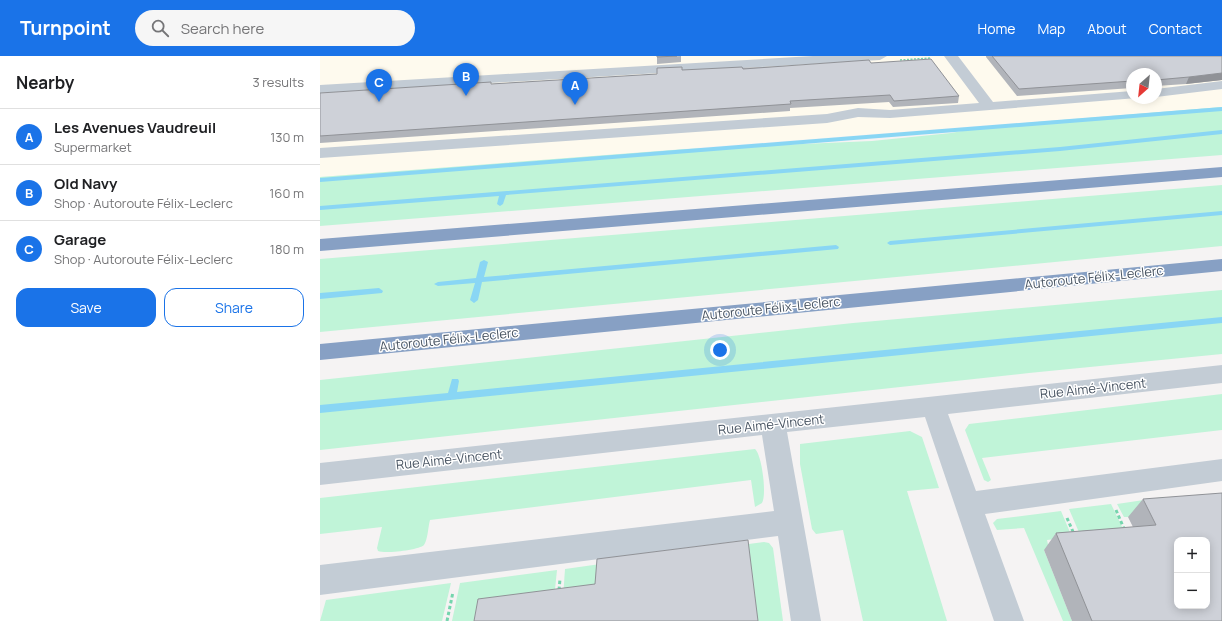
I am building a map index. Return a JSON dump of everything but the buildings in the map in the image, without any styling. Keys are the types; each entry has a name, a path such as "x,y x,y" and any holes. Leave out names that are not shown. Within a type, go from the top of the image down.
{"highway":[{"path":"320,245 1222,172"},
{"name":"Autoroute Félix-Leclerc","path":"320,352 1222,265"}],"street":[{"path":"320,89 880,56"},
{"path":"951,56 989,106"},
{"path":"1162,92 1186,88 1222,85"},
{"path":"320,153 827,118 847,112 869,110 890,114 1126,95"},
{"name":"Rue Aimé-Vincent","path":"320,474 1222,374"},
{"path":"933,406 1010,621"},
{"path":"773,423 806,621"},
{"path":"968,504 1222,470"},
{"path":"320,580 790,522"}],"path":[{"path":"901,60 903,64"},
{"path":"1114,504 1128,537"},
{"path":"1064,511 1076,540"},
{"path":"559,598 560,576"},
{"path":"447,621 454,587"}],"shaded area":[{"path":"320,56 1222,56 1222,107 320,177"}],"green space":[{"path":"1222,107 1222,155 320,226 320,177 686,149 872,141 951,133 990,126"},
{"path":"1222,185 1222,246 320,332 320,259"},
{"path":"1222,290 1222,354 1029,373 320,450 320,380 853,323"},
{"path":"1222,394 1222,430 982,458 991,480 988,482 984,480 965,430 969,424"},
{"path":"910,431 922,437 939,488 907,491 947,621 863,621 843,530 816,534 812,529 800,464 800,444"},
{"path":"755,449 758,453 762,467 764,492 762,503 755,507 751,480 430,520 424,545 402,551 378,551 377,548 382,527 320,534 320,498"},
{"path":"1164,497 1169,506 1128,517 1124,517 1117,504"},
{"path":"1111,504 1125,533 1081,537 1069,509"},
{"path":"1061,511 1072,537 1047,540 1049,549 1044,550 1072,621 1063,621 1024,528 997,530 993,523 997,519"},
{"path":"764,542 769,543 773,548 783,621 757,621 695,551"},
{"path":"636,559 603,592 563,598 565,569"},
{"path":"557,570 554,599 489,621 452,621 460,583"},
{"path":"451,583 442,621 320,621 326,600"}],"waterway":[{"path":"320,180 1222,109"},
{"path":"503,193 1060,149 1222,132"},
{"path":"320,208 503,193"},
{"path":"500,204 503,193"},
{"path":"890,243 1222,213"},
{"path":"479,280 836,247"},
{"path":"479,280 484,262"},
{"path":"438,284 479,280"},
{"path":"474,300 479,280"},
{"path":"320,296 379,291"},
{"path":"452,396 1222,320"},
{"path":"452,396 455,381"},
{"path":"320,409 452,396"}],"place":[{"name":"Old Navy","path":"466,96"},
{"name":"Garage","path":"379,102"},
{"name":"Les Avenues Vaudreuil","path":"575,105"}]}
